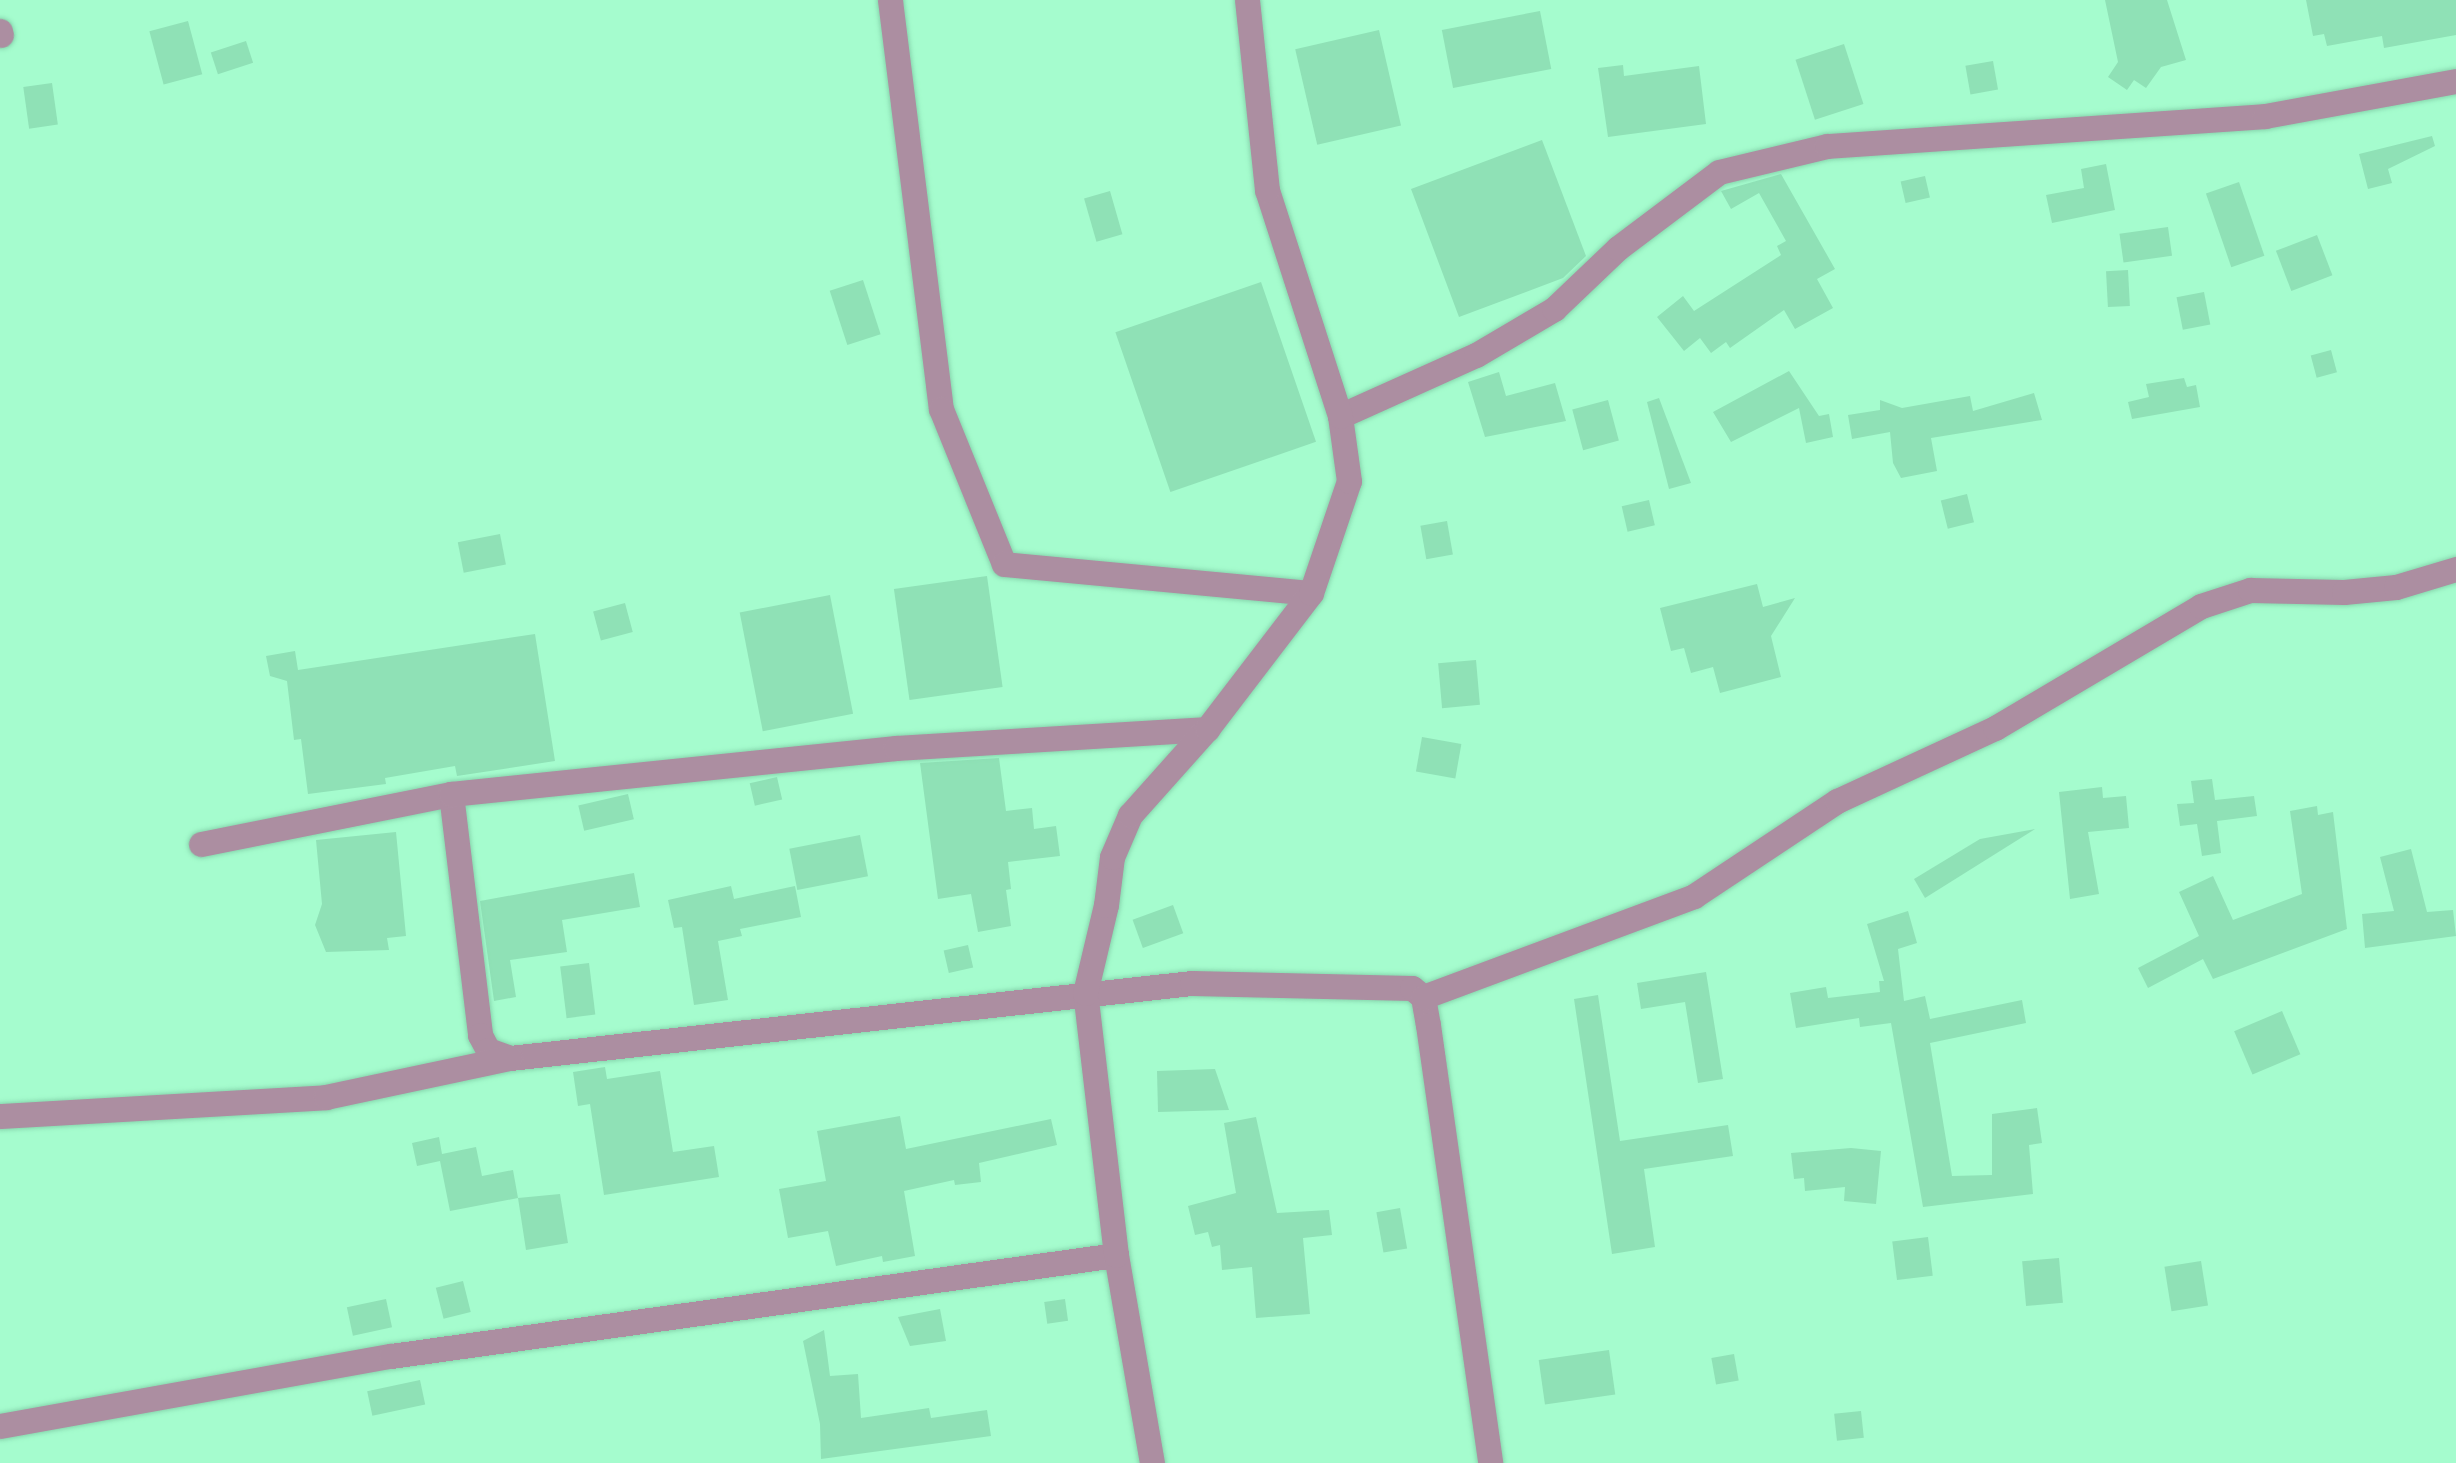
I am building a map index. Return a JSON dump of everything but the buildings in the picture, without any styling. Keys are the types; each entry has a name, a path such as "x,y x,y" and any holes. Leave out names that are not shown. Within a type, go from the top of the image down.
{"street":[{"path":"890,0 941,409 1004,564 1311,593"},
{"path":"1152,1463 1116,1255 1086,993 1106,905 1112,857 1130,815 1208,728 1311,593 1347,494 1340,416 1267,190 1246,0"},
{"path":"1340,416 1476,354 1554,309 1618,248 1719,172 1827,146 2265,116 2456,80"},
{"path":"1423,997 1694,896 1837,801 1995,728 2201,606 2250,590 2344,592 2396,586 2456,568"},
{"path":"201,844 451,794 896,748 1208,728"},
{"path":"451,794 480,1035 488,1050 510,1058"},
{"path":"0,1116 326,1097 510,1058 1192,982 1412,988 1423,997 1490,1463"},
{"path":"0,1426 391,1356 1116,1255"}]}
